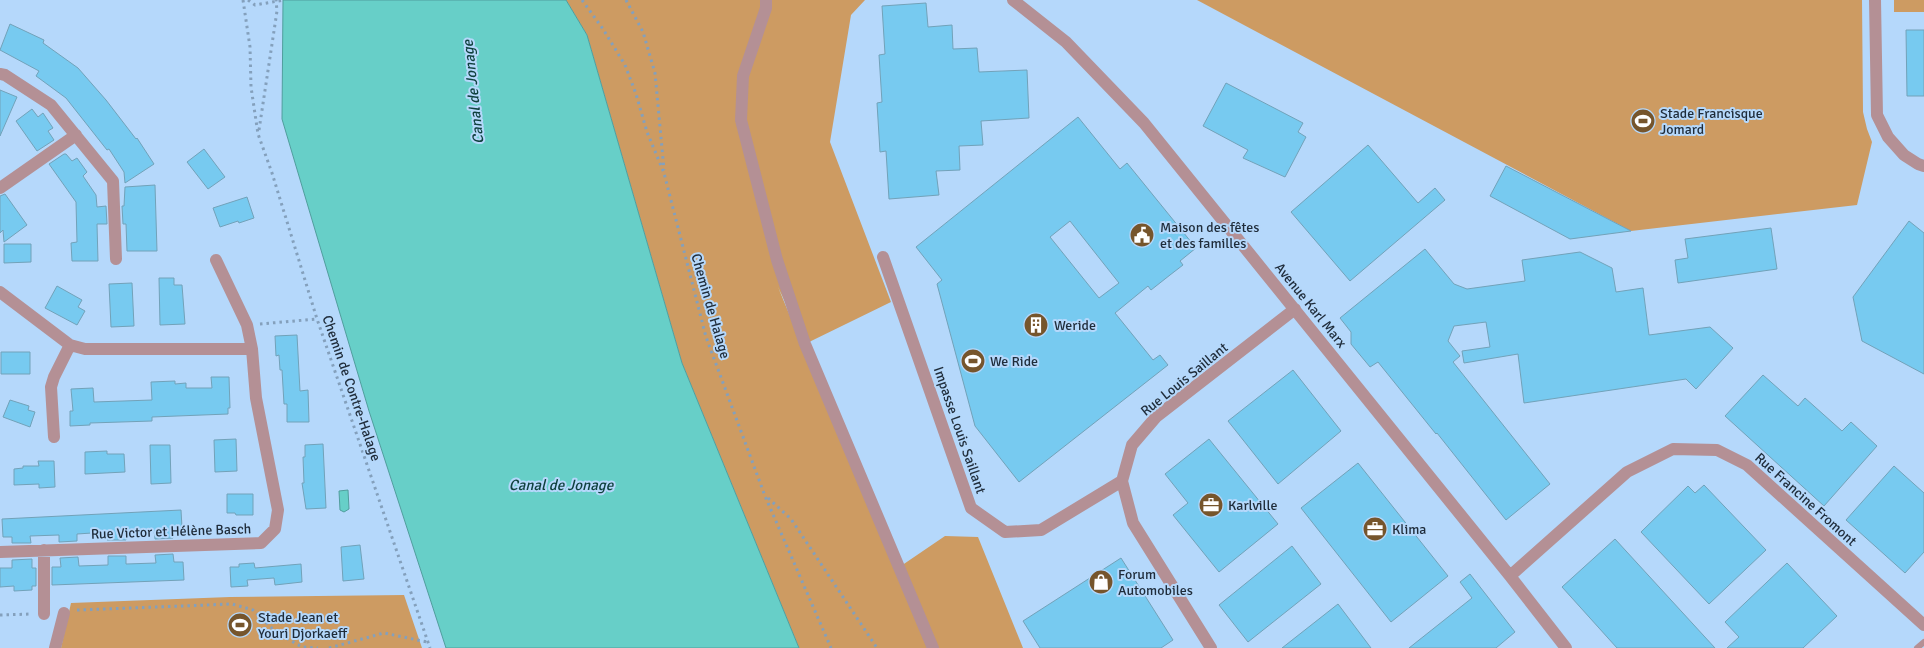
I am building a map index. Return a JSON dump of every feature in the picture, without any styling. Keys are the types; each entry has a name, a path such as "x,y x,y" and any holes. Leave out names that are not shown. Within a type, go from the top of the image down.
{"street":[{"path":"766,0 766,8 743,76 741,120 776,260 805,344 933,648"},
{"name":"Avenue Karl Marx","path":"1013,0 1066,42 1144,124 1295,309 1566,648"},
{"path":"1875,0 1877,115 1888,137 1904,155 1924,166"},
{"path":"0,74 51,105 113,180 116,259"},
{"path":"0,188 76,135"},
{"name":"Impasse Louis Saillant","path":"883,257 971,508 1005,532 1041,530 1122,481"},
{"name":"Rue Victor et Hélène Basch","path":"0,552 261,543 275,530 278,510 256,398 248,325 216,260"},
{"path":"0,292 70,345 85,350 252,349"},
{"name":"Rue Louis Saillant","path":"1122,481 1132,445 1156,417 1295,309"},
{"path":"54,437 50,387 70,345"},
{"name":"Rue Francine Fromont","path":"1510,576 1627,472 1673,449 1717,450 1747,465 1924,625"},
{"path":"1122,481 1133,523 1211,648"},
{"path":"44,550 44,614"},
{"path":"55,648 64,613"}],"lane":[{"path":"1917,648 1924,642"}],"path":[{"name":"Chemin de Contre-Halage","path":"242,0 250,47 251,87 258,134 317,319 430,648"},
{"path":"248,0 255,5 284,0"},
{"name":"Chemin de Contre-Halage","path":"258,134 277,11 276,0"},
{"name":"Chemin de Halage","path":"582,0 624,65 636,94 647,132 664,173 706,337 765,496 831,648"},
{"path":"626,0 643,32 655,74 664,173"},
{"path":"248,325 317,319"},
{"path":"765,496 791,519 877,648"},
{"path":"64,613 70,610 232,604 253,610 276,632 302,648 318,648"},
{"path":"0,615 44,614"},
{"path":"329,648 384,633 428,642"}],"shaded area":[{"path":"566,0 865,0 851,15 830,142 891,302 805,344 778,287 895,570 945,536 978,537 1023,648 799,648 682,363 587,35"},
{"name":"Stade Francisque Jomard","path":"1197,0 1862,0 1863,112 1872,142 1857,205 1631,231"},
{"path":"1894,0 1924,0 1924,12 1894,12"},
{"name":"Stade Jean et Youri Djorkaeff","path":"404,595 422,648 61,648 71,603 230,597"}],"water":[{"name":"Canal de Jonage","path":"283,0 566,0 587,35 682,363 799,648 446,648 369,411 282,119"},
{"path":"348,490 349,509 344,512 340,510 339,491"}],"building":[{"path":"926,3 928,27 952,25 953,49 977,48 979,72 1027,70 1029,118 981,121 983,145 959,146 960,170 936,171 939,195 889,199 886,151 880,152 877,103 882,102 879,55 885,54 882,6"},
{"path":"10,24 44,40 43,43 78,68 137,138 154,164 125,183 124,172 109,149 107,150 66,98 36,76 39,71 0,50"},
{"path":"1906,30 1924,30 1924,96 1907,96"},
{"path":"1226,83 1303,123 1298,132 1306,137 1285,177 1243,158 1248,150 1203,126"},
{"path":"0,90 17,97 0,136"},
{"path":"32,109 38,117 43,113 53,128 48,131 54,140 37,151 16,121"},
{"name":"Weride","path":"1078,117 1120,169 1127,163 1196,248 1180,261 1183,265 1151,290 1148,286 1115,313 1153,360 1160,355 1168,365 1019,482 975,426 937,284 942,280 916,247","holes":["1070,221 1119,283 1099,298 1050,237"]},
{"path":"1368,145 1418,203 1435,188 1445,200 1350,281 1291,212"},
{"path":"204,149 225,177 208,189 187,162"},
{"path":"64,154 72,161 77,158 87,172 83,176 96,195 97,207 106,206 107,224 97,224 98,261 72,261 71,243 77,242 76,202 49,164"},
{"path":"1506,166 1631,231 1570,239 1490,196"},
{"path":"155,185 157,251 127,251 126,224 123,224 122,206 124,206 125,187"},
{"path":"5,194 27,225 4,242 3,230 0,233 0,196"},
{"path":"247,197 254,218 220,227 213,208"},
{"path":"1909,221 1924,233 1924,374 1862,341 1853,297"},
{"path":"1771,228 1777,269 1678,283 1675,260 1688,258 1685,239"},
{"path":"4,244 31,244 31,262 4,263"},
{"path":"1425,249 1454,284 1467,289 1525,281 1522,260 1580,252 1612,268 1616,292 1643,288 1649,335 1710,327 1733,348 1696,389 1686,379 1524,403 1518,354 1464,363 1462,351 1490,347 1486,322 1454,326 1448,341 1460,356 1453,362 1550,484 1506,520 1378,362 1370,367 1351,344 1351,332 1340,318"},
{"path":"159,278 174,278 174,285 182,285 185,324 160,325"},
{"path":"132,283 134,326 111,327 109,284"},
{"path":"57,286 82,300 78,307 85,311 77,325 45,308"},
{"path":"297,335 300,391 308,390 309,422 287,422 287,404 284,404 282,370 280,370 279,355 276,356 275,336"},
{"path":"1,352 30,352 30,374 1,374"},
{"path":"1293,370 1341,431 1278,484 1228,421"},
{"path":"1763,375 1798,406 1805,398 1842,431 1851,422 1877,446 1824,506 1725,416"},
{"path":"211,377 229,377 230,408 228,408 228,414 152,417 152,421 90,423 90,425 70,426 70,411 73,411 71,389 93,388 94,402 152,400 151,382 175,381 175,384 186,383 186,388 212,388"},
{"path":"10,400 29,406 28,410 35,412 30,427 3,417"},
{"path":"236,439 237,471 215,472 214,440"},
{"path":"1209,439 1278,524 1219,572 1173,515 1188,503 1165,474"},
{"path":"323,444 326,508 306,509 302,483 304,483 303,457 305,457 305,445"},
{"path":"150,445 170,445 171,483 151,484"},
{"path":"107,451 107,454 124,454 125,472 85,474 85,452"},
{"path":"38,461 54,461 55,487 39,488 39,484 14,485 14,469 23,468 23,466 39,466"},
{"path":"1358,463 1448,576 1391,622 1301,508"},
{"path":"1894,466 1924,493 1924,552 1905,573 1846,520"},
{"path":"1704,485 1766,550 1709,604 1641,532 1688,486 1695,493"},
{"path":"227,494 253,494 253,515 227,513"},
{"path":"181,510 182,528 172,529 173,538 155,539 154,530 125,531 126,540 107,540 107,532 77,534 77,541 59,542 59,535 30,536 31,543 12,543 12,537 3,537 2,519"},
{"path":"1615,539 1715,648 1617,648 1562,587"},
{"path":"360,545 364,579 343,581 341,547"},
{"path":"1292,546 1321,584 1248,642 1219,605"},
{"path":"173,554 174,562 183,562 184,580 52,585 52,567 61,567 60,558 78,557 79,566 108,565 108,556 126,556 126,564 156,563 155,555"},
{"path":"1121,558 1173,640 1161,648 1040,648 1023,621"},
{"path":"32,559 32,568 36,568 36,586 32,586 32,590 14,591 14,586 0,587 0,568 12,568 12,560"},
{"path":"254,563 255,568 301,564 302,582 275,585 274,578 247,580 248,586 231,587 230,567"},
{"path":"1787,563 1837,616 1803,648 1727,648 1739,637 1725,622"},
{"path":"1470,574 1515,632 1496,648 1409,648 1472,598 1460,582"},
{"path":"1338,604 1371,648 1282,648"}],"place":[{"name":"Stade Francisque Jomard","path":"1643,121"},
{"name":"Maison des fêtes et des familles","path":"1142,235"},
{"name":"Weride","path":"1036,325"},
{"name":"We Ride","path":"973,361"},
{"name":"Karlville","path":"1211,505"},
{"name":"Klima","path":"1375,529"},
{"name":"Forum Automobiles","path":"1101,582"},
{"name":"Stade Jean et Youri Djorkaeff","path":"240,625"}]}
